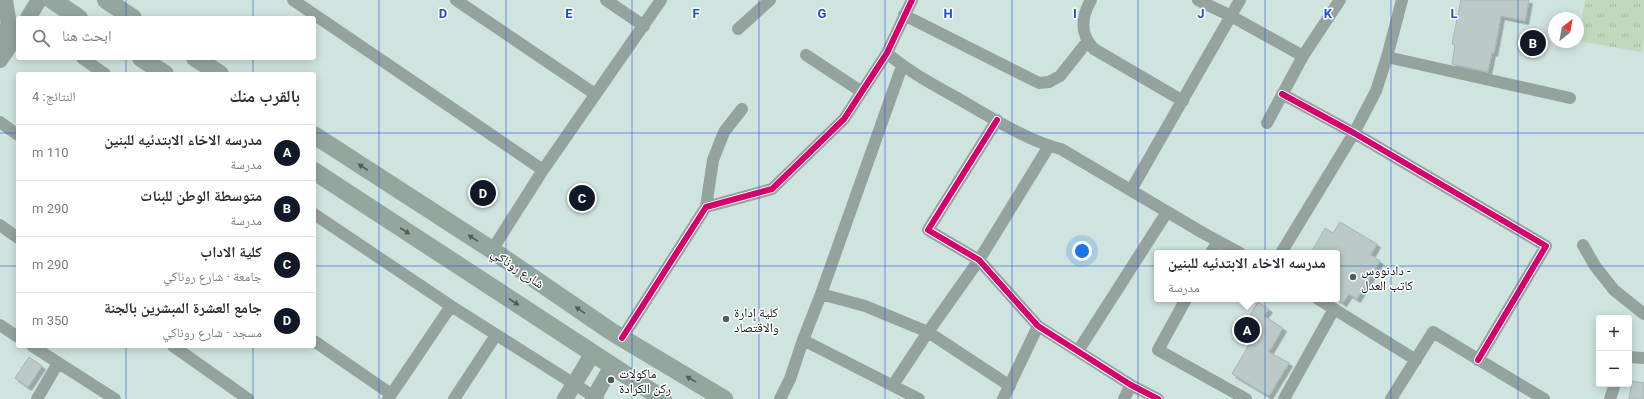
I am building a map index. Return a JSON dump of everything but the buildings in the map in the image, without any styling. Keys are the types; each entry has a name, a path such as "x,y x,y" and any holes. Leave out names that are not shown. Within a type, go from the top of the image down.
{"main road":[{"path":"0,60 9,29 5,0"},
{"path":"29,16 39,0"},
{"path":"52,0 76,16"},
{"path":"106,0 130,16"},
{"path":"144,60 162,72"},
{"path":"198,60 217,72"},
{"name":"شارع روناكي","path":"316,136 492,250 622,338 724,399"},
{"path":"316,172 663,399"},
{"path":"379,214 395,188"},
{"path":"565,399 593,353"},
{"path":"595,398 612,366"}],"street":[{"path":"293,0 543,170"},
{"path":"456,0 595,94"},
{"path":"606,0 644,26"},
{"path":"492,250 543,170 661,0"},
{"path":"738,29 770,0"},
{"path":"706,207 772,189 844,119 887,53 912,0"},
{"path":"1091,0 1084,18 1083,29 1087,42 1094,49 1183,101"},
{"path":"1198,0 1231,16 1303,56"},
{"path":"1131,190 1240,0"},
{"path":"1267,123 1303,56 1340,0"},
{"path":"1283,250 1354,133 1376,91 1388,57 1402,0"},
{"path":"904,15 1038,83 1049,82 1060,76 1087,42"},
{"path":"887,53 902,66 997,120 1049,146 1061,149 1203,233 1235,250"},
{"path":"806,54 862,92"},
{"path":"1388,57 1570,98"},
{"path":"85,60 102,72"},
{"path":"780,399 790,379 902,66"},
{"path":"1282,94 1354,133 1546,246 1478,360"},
{"path":"622,338 706,207 713,160 724,132 742,109"},
{"path":"997,120 928,230 979,260 1038,326 1132,385 1158,399"},
{"path":"0,122 16,133"},
{"path":"893,385 928,332 979,260 1049,146"},
{"path":"1078,351 1167,212"},
{"path":"316,215 451,306 595,398"},
{"path":"0,225 16,237"},
{"path":"1213,250 1218,240"},
{"path":"1583,245 1595,266 1614,290 1644,314"},
{"path":"821,294 865,306 928,332 1010,386"},
{"path":"1184,302 1158,350 1246,399"},
{"path":"1323,302 1416,360"},
{"path":"316,342 390,397 451,306"},
{"path":"1284,399 1334,309"},
{"path":"0,325 16,336"},
{"path":"1003,399 1038,326"},
{"path":"1391,399 1433,332 1544,399"},
{"path":"454,399 496,335"},
{"path":"803,340 918,399"},
{"path":"35,348 115,399"},
{"path":"175,348 248,399"},
{"path":"1632,357 1644,358"},
{"path":"36,399 58,363"},
{"path":"1124,399 1132,385"},
{"path":"1610,399 1614,387"}],"green space":[{"path":"1585,0 1644,0 1644,38 1642,52 1584,42 1583,12"}],"cycle path":[{"path":"622,338 706,207 772,189 844,119 887,53 912,0"},
{"path":"1282,94 1354,133 1546,246 1478,360"},
{"path":"997,120 928,230 979,260 1038,326 1131,385 1158,399"}],"place":[{"name":"متوسطة الوطن للبنات","path":"1533,43"},
{"name":"جامع العشرة المبشرين بالجنة","path":"483,193"},
{"name":"كلية الاداب","path":"582,198"},
{"name":"دادنووس - کاتب العدل","path":"1353,277"},
{"name":"كلية إدارة والاقتصاد","path":"726,319"},
{"name":"مدرسه الاخاء الابتدئيه للبنين","path":"1247,330"},
{"name":"ماكولات ركن الكرادة","path":"611,380"}]}
